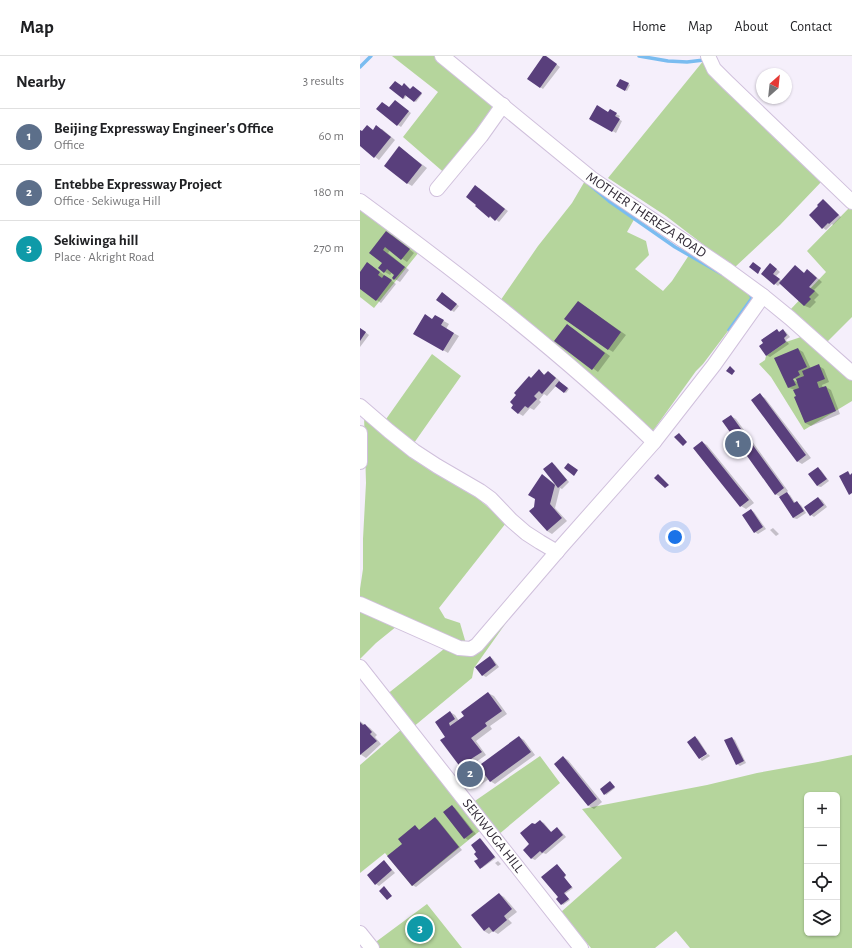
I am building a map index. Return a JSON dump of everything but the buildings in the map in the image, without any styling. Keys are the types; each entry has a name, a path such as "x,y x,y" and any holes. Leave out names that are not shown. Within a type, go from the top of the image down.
{"street":[{"name":"MOTHER THEREZA ROAD","path":"442,56 591,178 726,269 763,296 852,373"},
{"path":"708,56 714,69 723,79 852,202"},
{"path":"438,189 503,106"},
{"path":"360,201 409,237 542,343 591,384 654,442"},
{"path":"360,604 459,648 471,649 477,645 654,442 714,365 763,296"},
{"path":"360,406 388,431 414,451 480,491 491,499 526,533 557,552"},
{"path":"360,433 360,462"},
{"name":"SEKIWUGA HILL","path":"360,667 581,948"},
{"path":"360,933 372,948"}],"green space":[{"path":"392,56 437,56 504,111 448,176 403,137 438,92"},
{"path":"704,60 823,180 780,225 734,268 666,216 608,178"},
{"path":"586,179 636,216 627,232 646,241 649,255 635,269 663,291 672,281 691,252 733,279 752,297 650,435 498,304 538,246 572,203"},
{"path":"360,205 419,252 374,308 360,297"},
{"path":"850,207 852,209 852,317 825,344 790,310 826,272 807,251"},
{"path":"803,336 823,352 852,381 852,401 804,430 771,377 759,364 765,360 766,356 786,342"},
{"path":"432,354 461,376 414,443 384,422"},
{"path":"364,415 474,495 506,523 439,608 445,618 460,623 467,647 513,613 474,668 472,678 412,728 386,695 449,645 397,626 376,643 360,659 360,589 363,569 366,483"},
{"path":"402,729 481,830 412,886 385,853 360,873 360,765"},
{"path":"852,755 852,948 690,948 676,931 655,948 591,948 561,912 622,858 582,809 707,785 757,773"},
{"path":"540,756 560,783 498,835 472,803"},
{"path":"427,904 462,948 376,948 373,944"}],"waterway":[{"path":"360,67 371,56"},
{"path":"639,56 668,61 687,62 704,60"},
{"path":"590,185 609,201 675,247 722,274"},
{"path":"729,330 752,298 750,294"}],"place":[{"name":"Beijing Expressway Engineer's Office","path":"738,444"},
{"name":"Entebbe Expressway Project","path":"470,774"},
{"name":"Sekiwinga hill","path":"420,929"}]}
